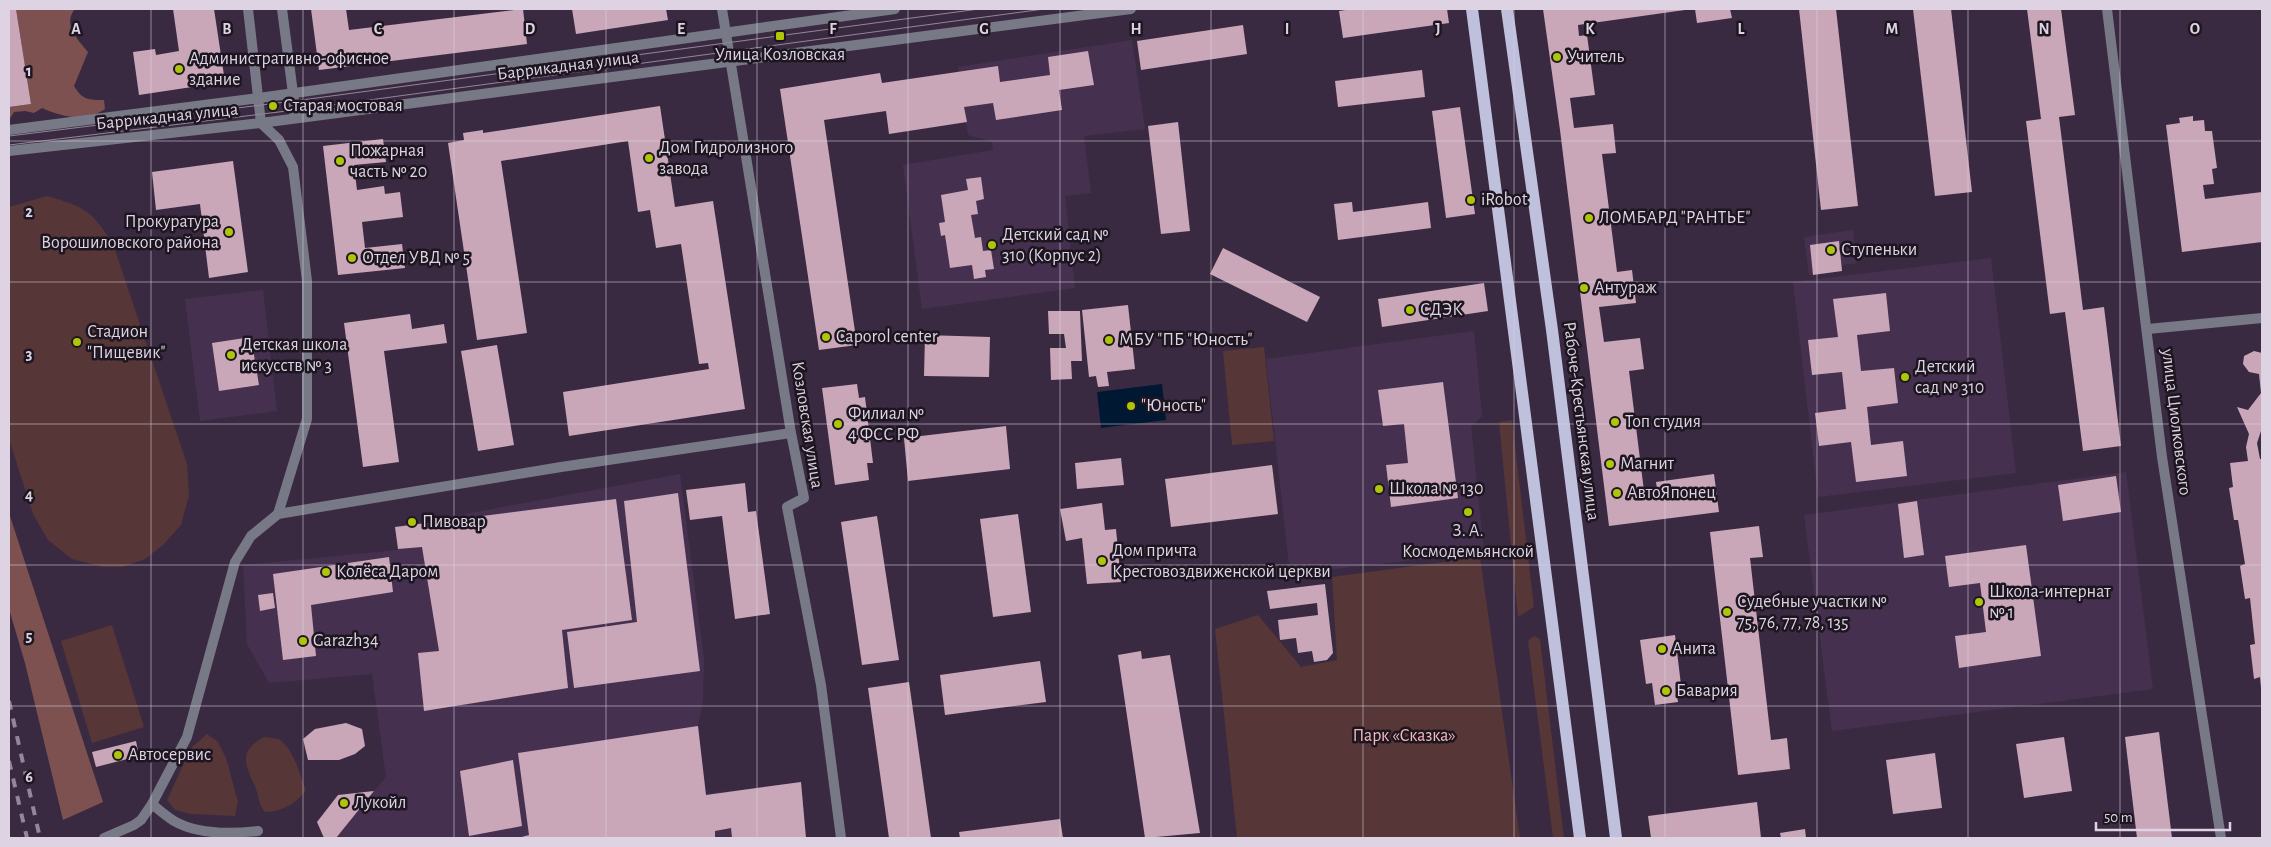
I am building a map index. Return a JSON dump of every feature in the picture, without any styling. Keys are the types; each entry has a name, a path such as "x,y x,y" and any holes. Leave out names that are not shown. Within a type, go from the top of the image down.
{"main road":[{"path":"1472,9 1580,838"},
{"name":"Рабоче-Крестьянская улица","path":"1507,9 1552,330 1616,838"}],"street":[{"path":"248,9 261,123 279,140 292,167 307,280 307,419 278,514"},
{"path":"282,9 293,93 294,117"},
{"name":"Козловская улица","path":"722,9 791,433 804,498 788,508 821,685 841,838"},
{"name":"Баррикадная улица","path":"9,130 259,98 895,9"},
{"name":"Баррикадная улица","path":"9,151 261,123 294,117 1131,9"},
{"name":"улица Циолковского","path":"2107,9 2148,329 2162,457 2220,838"},
{"path":"2148,329 2262,318"},
{"path":"104,838 134,825 141,820 152,804 187,737 235,562 251,536 278,514 560,467 791,433"},
{"path":"152,804 175,822 206,832 239,833 258,831"}],"shaded area":[{"path":"16,9 75,9 71,15 71,26 76,37 88,52 74,86 83,97 104,100 105,109 90,116 74,117 42,108 34,113 25,111 14,112 9,120 9,107 31,104"},
{"path":"1132,40 1145,129 1084,136 1091,193 1065,196 1075,288 922,309 903,165 993,150 992,142 968,135 958,67"},
{"name":"Ступеньки","path":"1853,230 1857,263 1842,265 1842,271 1809,275 1804,237"},
{"name":"Детский сад № 310","path":"1991,258 2016,473 1818,497 1793,282"},
{"name":"Детская школа искусств № 3","path":"263,290 277,411 200,421 185,299"},
{"name":"Школа № 130","path":"1474,331 1482,416 1471,427 1484,552 1290,574 1266,359"},
{"name":"Школа-интернат № 1","path":"2126,472 2153,689 1832,731 1804,515"},
{"path":"680,474 704,660 703,699 698,726 706,794 801,782 806,838 335,838 386,777 372,674 269,683 247,644 243,565 398,550 395,527"},
{"path":"9,513 103,802 63,820 25,663 9,609"}],"green space":[{"name":"Стадион \"Пищевик\"","path":"47,196 79,207 93,217 113,244 187,464 189,495 181,525 163,545 145,559 123,567 103,567 72,559 48,540 33,514 9,439 9,207"},
{"path":"1264,347 1274,441 1232,445 1223,351"},
{"path":"1512,420 1534,607 1518,617 1499,422"},
{"name":"Парк «Сказка»","path":"1480,557 1520,838 1237,838 1215,629 1258,615 1301,667 1337,660 1332,577"},
{"path":"112,625 144,727 92,743 61,641"},
{"path":"1534,636 1540,639 1564,838 1553,838 1528,641"},
{"path":"207,734 218,742 226,758 238,802 235,816 190,814 175,810 167,800 191,748"},
{"path":"264,737 278,739 285,744 296,763 306,790 288,806 265,812 261,806 246,764 247,753 250,747"}],"water":[{"path":"1162,384 1166,420 1101,428 1097,392"}],"building":[{"path":"9,9 16,9 31,104 9,107"},
{"name":"Административно-офисное здание","path":"173,9 214,9 225,82 139,95 133,52 155,49 156,55 179,51"},
{"path":"311,9 346,9 349,30 523,9 527,44 319,70"},
{"path":"572,9 666,9 668,20 576,34"},
{"path":"1352,9 1447,9 1449,23 1343,38 1339,11"},
{"path":"1543,9 1692,9 1578,25 1579,36 1587,35 1595,95 1570,98 1574,128 1613,124 1616,153 1602,154 1617,272 1632,270 1636,303 1599,307 1604,342 1640,338 1644,369 1629,371 1644,491 1657,489 1656,482 1714,474 1719,512 1609,526 1560,130"},
{"path":"1695,9 1730,9 1732,18 1697,23"},
{"path":"1799,9 1836,9 1858,206 1821,210"},
{"path":"1913,9 1951,9 1972,192 1935,196"},
{"path":"2027,9 2061,9 2075,115 2059,117 2083,310 2104,307 2121,446 2083,451 2065,312 2050,314 2026,121 2041,119"},
{"path":"1243,25 1247,54 1141,70 1137,41"},
{"path":"1088,51 1094,85 1059,90 1062,110 996,120 993,103 964,107 967,122 889,134 886,111 824,120 857,345 819,350 780,89 880,73 882,83 998,66 1000,82 1050,75 1048,57"},
{"path":"1422,70 1425,97 1338,107 1335,81"},
{"path":"660,106 675,207 713,201 745,409 569,436 563,392 709,369 708,363 699,364 681,244 656,248 650,210 638,212 628,141 501,161 527,333 477,340 448,143 464,140 463,133 483,130 483,133"},
{"path":"1460,107 1475,214 1446,218 1432,111"},
{"path":"2193,116 2193,121 2204,120 2205,131 2212,131 2217,168 2212,169 2214,184 2203,185 2205,199 2262,192 2262,242 2182,252 2166,125 2180,123 2179,118"},
{"path":"1178,122 1190,231 1161,234 1148,126"},
{"path":"383,139 386,162 354,165 357,190 384,186 385,194 400,192 403,217 362,222 365,248 402,244 405,268 338,275 323,146"},
{"path":"233,161 248,272 209,278 200,204 156,210 152,172"},
{"path":"981,177 984,199 976,201 978,214 971,215 975,238 981,237 983,251 991,250 994,269 985,270 986,277 974,279 972,265 950,268 945,235 941,236 939,223 945,222 941,195 968,190 966,179"},
{"path":"1352,202 1353,212 1428,202 1431,228 1338,240 1334,204"},
{"path":"1839,241 1842,271 1813,275 1810,245"},
{"path":"1223,248 1320,297 1307,322 1210,274"},
{"path":"1484,283 1488,311 1382,327 1378,299"},
{"path":"1886,293 1890,331 1857,335 1861,371 1894,368 1898,403 1867,407 1871,445 1903,441 1907,476 1856,482 1851,442 1819,446 1815,413 1846,409 1842,372 1812,375 1808,340 1838,337 1833,299"},
{"name":"МБУ \"ПБ \"Юность\"","path":"1128,305 1135,369 1107,372 1109,386 1098,387 1096,376 1089,377 1082,310"},
{"path":"1048,311 1080,311 1082,361 1071,361 1072,379 1051,380 1050,348 1066,348 1064,334 1049,334"},
{"path":"410,314 412,329 444,324 447,343 384,351 399,462 363,467 344,323"},
{"path":"925,335 990,337 989,377 924,376"},
{"path":"251,337 259,385 219,391 212,343"},
{"path":"497,345 514,445 478,451 461,351"},
{"path":"2254,351 2262,353 2262,428 2257,443 2260,459 2262,459 2261,688 2260,677 2254,679 2250,645 2255,644 2250,598 2245,599 2240,566 2245,564 2238,520 2234,520 2229,488 2233,487 2230,463 2248,461 2246,447 2249,434 2237,407 2248,410 2261,393 2259,374 2249,372 2243,364 2244,356"},
{"path":"1443,382 1458,498 1391,507 1386,465 1408,463 1404,424 1383,426 1378,390"},
{"path":"857,384 859,398 865,397 873,463 867,463 869,480 835,485 822,388"},
{"path":"1006,426 1010,469 908,481 904,438"},
{"path":"1121,458 1124,485 1077,489 1075,463"},
{"path":"1272,465 1278,514 1171,527 1165,479"},
{"path":"2116,476 2121,512 2063,521 2058,485"},
{"path":"745,483 748,512 756,511 770,614 735,619 722,516 690,520 686,490"},
{"path":"678,493 700,671 574,688 567,632 637,622 624,501"},
{"path":"616,499 632,620 562,630 568,688 424,711 418,653 439,651 422,547 398,549 395,527"},
{"path":"1917,501 1924,555 1904,558 1898,504"},
{"name":"Дом причта Крестовоздвиженской церкви","path":"1102,503 1105,530 1116,529 1121,582 1087,584 1082,538 1066,541 1060,509"},
{"path":"1018,514 1031,612 993,617 980,519"},
{"path":"877,516 899,660 862,665 841,522"},
{"path":"1759,526 1763,557 1750,558 1771,740 1787,738 1790,769 1738,775 1710,532"},
{"path":"2026,545 2041,656 1959,668 1955,636 1986,632 1980,583 1949,587 1945,556"},
{"path":"389,557 393,592 311,605 316,656 283,660 273,574"},
{"path":"1325,584 1333,653 1327,660 1314,662 1312,651 1298,653 1296,638 1280,640 1278,620 1318,615 1317,603 1270,609 1267,591"},
{"path":"273,593 275,608 260,611 258,595"},
{"path":"1675,635 1681,685 1676,686 1678,702 1655,705 1652,683 1646,684 1640,640"},
{"path":"1141,651 1142,659 1170,655 1200,833 1145,838 1118,655"},
{"path":"1040,661 1046,702 945,715 940,675"},
{"path":"909,682 931,838 889,838 868,688"},
{"path":"346,723 362,729 365,746 355,754 339,760 308,760 303,739 315,729"},
{"path":"698,726 706,795 801,782 806,838 732,838 731,828 715,831 715,838 518,838 529,835 518,753"},
{"path":"2159,732 2172,838 2137,838 2125,737"},
{"path":"2064,737 2072,791 2024,798 2016,744"},
{"path":"136,741 139,756 96,767 92,752"},
{"path":"1935,753 1942,808 1893,814 1886,760"},
{"path":"513,760 522,826 469,836 460,771"},
{"path":"374,791 336,838 324,838 317,822 338,795"},
{"path":"1757,802 1761,838 1651,838 1648,816"},
{"path":"1060,819 1063,838 960,838 959,832"},
{"path":"1805,829 1806,838 1781,838 1780,833"}],"tram line":[{"path":"9,136 294,101 979,9"},
{"path":"9,145 295,110 1044,9"}],"railway":[{"path":"9,701 40,838"},
{"path":"9,761 27,838"}],"place":[{"name":"Улица Козловская","path":"780,36"},
{"name":"Учитель","path":"1557,57"},
{"name":"Административно-офисное здание","path":"179,69"},
{"name":"Старая мостовая","path":"273,106"},
{"name":"Дом Гидролизного завода","path":"649,158"},
{"name":"Пожарная часть № 20","path":"340,161"},
{"name":"iRobot","path":"1471,200"},
{"name":"ЛОМБАРД \"РАНТЬЕ\"","path":"1589,218"},
{"name":"Прокуратура Ворошиловского района","path":"229,232"},
{"name":"Детский сад № 310 (Корпус 2)","path":"992,245"},
{"name":"Ступеньки","path":"1831,250"},
{"name":"Отдел УВД № 5","path":"352,258"},
{"name":"Антураж","path":"1584,288"},
{"name":"СДЭК","path":"1410,310"},
{"name":"Caporol center","path":"826,337"},
{"name":"МБУ \"ПБ \"Юность\"","path":"1109,340"},
{"name":"Стадион \"Пищевик\"","path":"77,342"},
{"name":"Детская школа искусств № 3","path":"231,355"},
{"name":"Детский сад № 310","path":"1905,377"},
{"name":"\"Юность\"","path":"1131,406"},
{"name":"Топ студия","path":"1615,422"},
{"name":"Филиал № 4 ФСС РФ","path":"838,424"},
{"name":"Магнит","path":"1610,464"},
{"name":"Школа № 130","path":"1379,489"},
{"name":"АвтоЯпонец","path":"1617,493"},
{"name":"З. А. Космодемьянской","path":"1468,512"},
{"name":"Пивовар","path":"412,522"},
{"name":"Дом причта Крестовоздвиженской церкви","path":"1102,561"},
{"name":"Колёса Даром","path":"326,572"},
{"name":"Школа-интернат № 1","path":"1979,602"},
{"name":"Судебные участки № 75, 76, 77, 78, 135","path":"1727,612"},
{"name":"Garazh34","path":"303,641"},
{"name":"Анита","path":"1662,649"},
{"name":"Бавария","path":"1666,691"},
{"name":"Автосервис","path":"118,755"},
{"name":"Лукойл","path":"344,803"}]}
